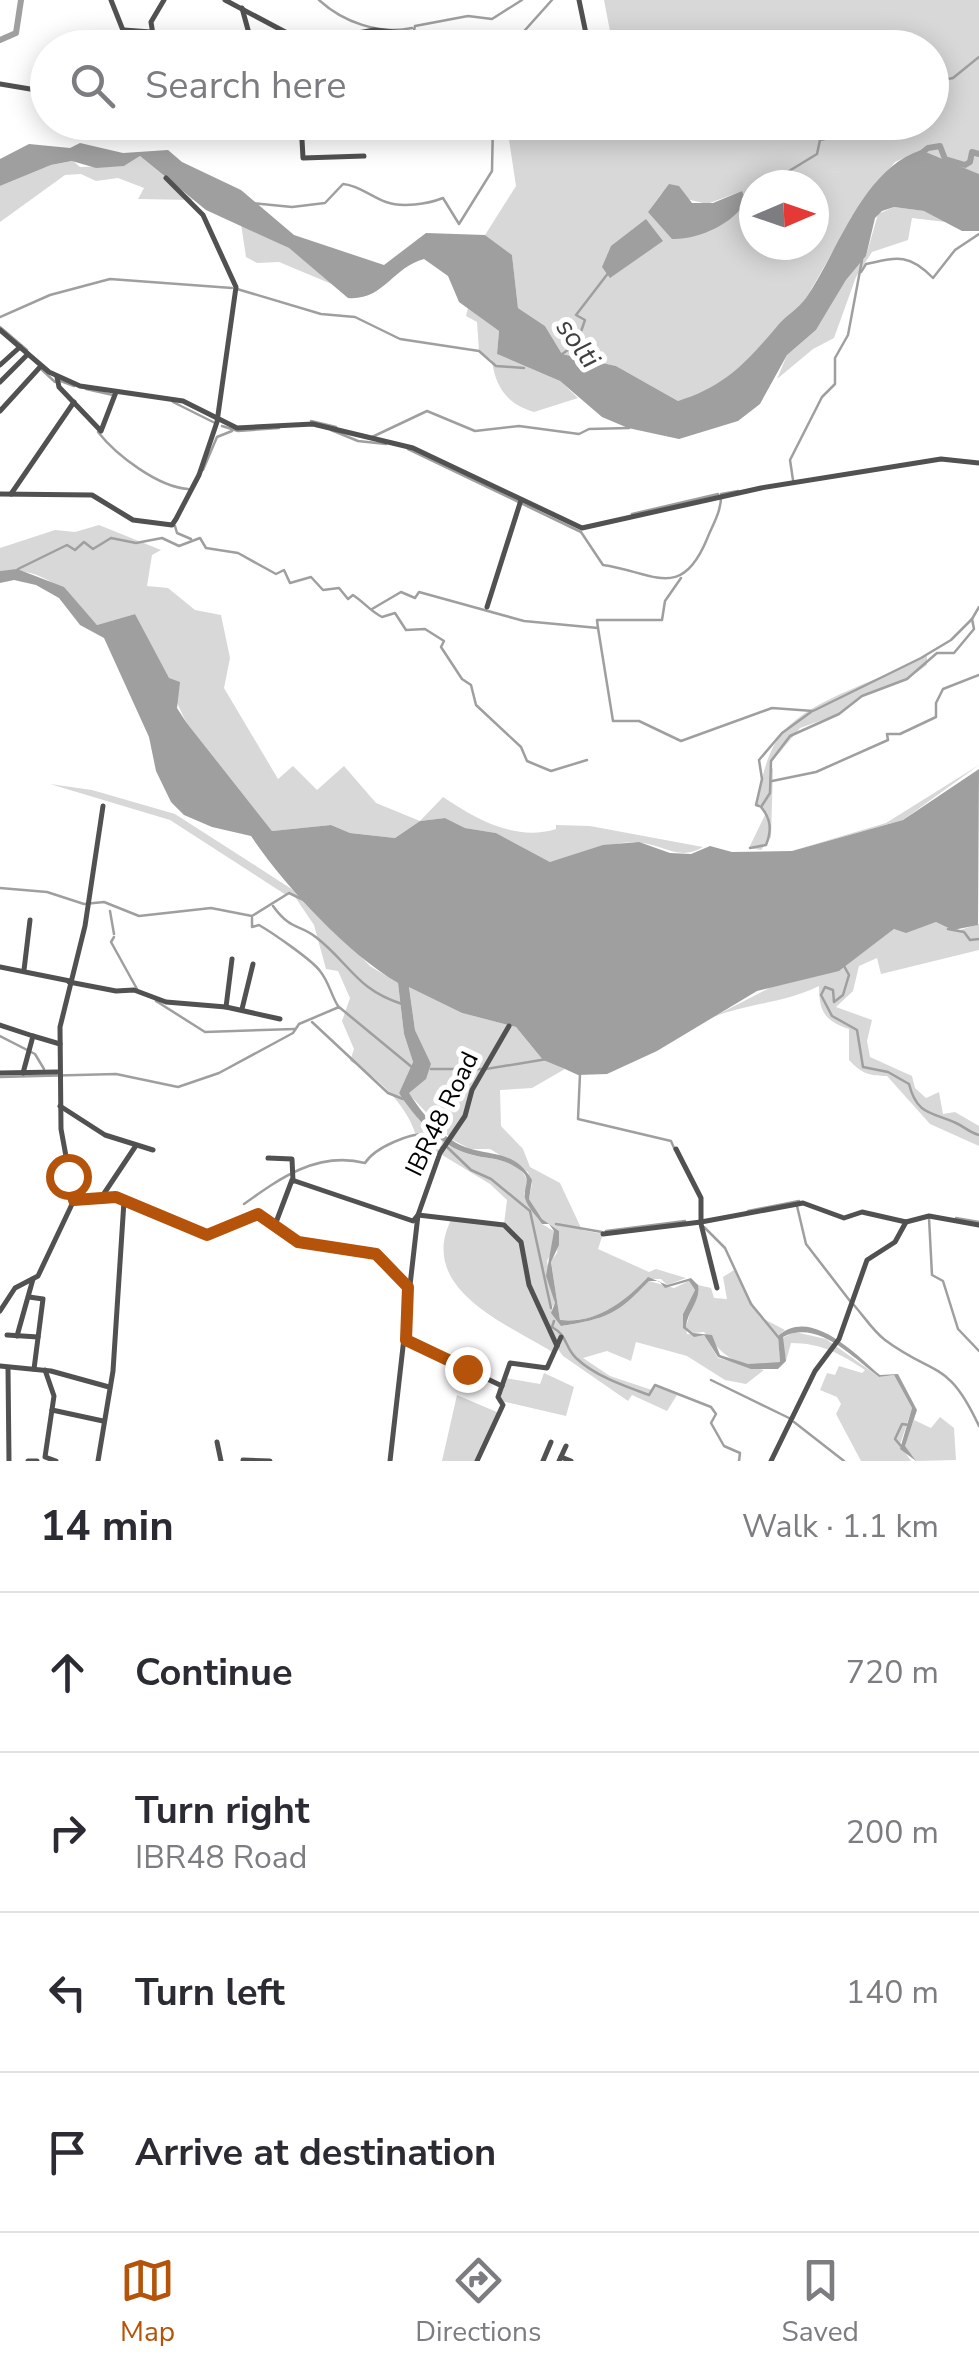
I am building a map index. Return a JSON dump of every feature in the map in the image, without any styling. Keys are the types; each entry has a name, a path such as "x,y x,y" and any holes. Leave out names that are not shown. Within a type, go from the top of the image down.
{"street":[{"path":"111,0 124,30"},
{"path":"151,30 155,12 164,0"},
{"path":"224,0 282,30"},
{"path":"579,0 585,30"},
{"path":"242,8 248,30"},
{"path":"0,84 30,89"},
{"path":"302,140 303,158 364,156"},
{"path":"0,494 92,495 133,520 172,525 199,475 217,420 235,282 203,216 166,178"},
{"path":"1,333 57,377 116,392 184,401 242,429 319,424 358,438 414,448 554,519 588,528 761,488 941,460 979,463"},
{"path":"0,365 20,347"},
{"path":"0,382 28,354"},
{"path":"0,411 41,366"},
{"path":"57,377 103,432 116,392"},
{"path":"11,494 74,402"},
{"path":"487,608 522,500"},
{"path":"17,1336 33,1278 74,1200 64,1158 60,1044 70,981 85,926 103,806"},
{"path":"24,970 30,920"},
{"path":"226,1007 232,959"},
{"path":"242,1009 253,964"},
{"path":"0,967 116,991 134,990 166,1002 242,1009 280,1018"},
{"path":"0,1024 60,1044"},
{"name":"IBR48 Road","path":"390,1461 418,1215 446,1145 465,1116 472,1090 509,1026"},
{"path":"23,1073 32,1036"},
{"path":"0,1073 58,1072"},
{"path":"60,1106 106,1135 152,1150"},
{"path":"101,1198 136,1146"},
{"path":"676,1149 700,1196 701,1222 717,1288"},
{"path":"268,1158 292,1158 292,1176 275,1226"},
{"path":"292,1176 413,1222 418,1215 504,1224 522,1242 529,1285 557,1346"},
{"path":"74,1200 124,1201 207,1235 258,1214 298,1242 376,1254 408,1287"},
{"path":"98,1461 109,1387 124,1201"},
{"path":"603,1234 701,1222 802,1203 844,1218 862,1212 906,1222 928,1216 979,1224"},
{"path":"771,1461 815,1371 837,1343 865,1264 895,1242 906,1222"},
{"path":"0,1311 16,1288 33,1278"},
{"path":"28,1297 43,1299 34,1369"},
{"path":"7,1334 38,1337"},
{"path":"476,1461 503,1404 498,1396 510,1364 544,1370 561,1337"},
{"path":"406,1340 502,1386"},
{"path":"3,1366 45,1370 109,1387"},
{"path":"3,1366 10,1373 9,1461"},
{"path":"45,1370 54,1396 45,1459 56,1461"},
{"path":"52,1410 103,1421"},
{"path":"217,1442 221,1461"},
{"path":"542,1461 551,1442"},
{"path":"566,1446 560,1459 571,1461"},
{"path":"28,1461 37,1461"},
{"path":"230,1461 270,1461"}],"shaded area":[{"path":"604,0 979,0 979,174 921,150 895,162 857,209 829,258 829,170 739,170 739,192 707,204 662,193 648,212 708,231 739,210 739,260 828,260 804,302 753,357 711,392 678,401 616,366 562,354 545,326 518,308 512,255 485,235 516,186 509,140 949,140 949,30 610,30"},
{"path":"80,143 123,153 168,150 182,162 241,190 294,235 384,265 426,233 485,235 512,255 518,308 545,326 562,354 616,366 678,401 709,388 734,371 803,302 867,193 900,160 921,150 979,174 979,231 962,231 924,211 894,207 882,211 875,218 866,256 846,280 816,330 787,355 760,404 738,421 679,439 628,428 602,417 560,381 497,354 499,331 459,302 448,276 424,259 370,294 348,298 289,248 206,210 140,156 124,166 96,168 72,161 51,165 0,186 0,159 29,144 70,148"},
{"path":"140,156 193,200 138,199 144,188 118,178 96,181 81,174 65,175 0,222 0,186 51,165 73,161 80,167 124,166"},
{"path":"669,184 679,186 692,203 713,203 739,192 739,210 733,217 692,237 672,239 648,212"},
{"path":"894,207 924,211 954,223 912,218 908,240 872,252 856,277 834,338 813,349 777,379 787,355 816,330 846,280 866,256 878,214"},
{"path":"646,219 663,241 610,278 602,267 611,246"},
{"path":"241,224 289,248 334,285 279,262 257,263 246,257"},
{"path":"468,308 499,331 497,354 560,381 578,398 534,412 510,400 496,379 492,360 479,351 477,322 466,316"},
{"path":"99,525 161,550 152,555 147,586 168,588 195,610 221,615 230,658 224,688 278,779 293,766 317,790 344,766 376,803 420,821 395,838 350,833 331,825 272,831 186,722 135,614 97,625 55,584 30,573 0,571 0,548 55,530 75,532"},
{"path":"17,569 64,587 97,625 135,614 169,678 180,682 177,708 272,831 331,825 350,833 395,838 420,821 445,818 465,828 496,833 550,862 603,845 639,842 670,853 691,854 710,846 732,852 792,851 903,820 979,769 978,925 953,930 936,922 906,933 894,929 839,971 757,991 657,1051 607,1074 578,1075 543,1060 516,1027 462,1013 409,987 415,1030 431,1064 426,1079 409,1093 426,1117 448,1137 465,1147 518,1163 532,1180 529,1199 542,1219 559,1231 559,1245 551,1262 560,1320 598,1315 620,1303 648,1277 657,1281 649,1281 610,1313 561,1326 551,1313 555,1303 546,1276 554,1231 549,1224 542,1224 528,1205 524,1173 507,1162 469,1154 448,1144 420,1121 399,1093 413,1062 404,1034 398,983 358,954 318,917 251,836 212,827 184,815 171,802 156,771 149,737 104,638 80,625 59,598 36,585 14,580 0,583 0,571"},
{"path":"927,655 927,665 907,679 862,696 839,714 800,728 770,764 771,837 761,850 749,848 766,813 756,804 765,766 783,732 796,719 831,698"},
{"path":"979,765 903,820 788,852 886,823"},
{"path":"50,784 92,790 175,814 304,897 370,966 398,983 404,1034 413,1062 399,1093 454,1147 509,1163 524,1174 528,1184 524,1194 542,1224 554,1231 556,1244 547,1261 555,1304 551,1308 562,1326 610,1313 649,1281 674,1288 689,1281 695,1290 683,1314 687,1334 704,1335 718,1358 764,1370 746,1384 725,1380 687,1356 636,1342 631,1361 607,1351 583,1358 610,1376 652,1390 655,1385 677,1395 667,1411 632,1395 628,1401 557,1348 554,1353 472,1302 456,1285 446,1266 444,1244 451,1220 504,1224 507,1200 490,1184 429,1147 429,1134 415,1133 389,1092 350,1061 354,1049 342,1021 350,998 338,971 326,969 314,925 293,894 286,895 170,820"},
{"path":"443,797 483,820 526,833 556,829 556,825 590,826 703,847 680,853 630,842 550,862 496,833 465,828 445,818 420,821"},
{"path":"936,922 960,930 979,924 979,950 881,974 877,958 859,966 853,991 836,1007 872,1020 867,1041 870,1057 912,1076 915,1088 926,1098 939,1092 943,1114 955,1112 979,1126 979,1146 930,1124 887,1076 866,1073 849,1060 849,1029 825,1014 819,986 713,1017 783,981 840,970 894,929 906,932"},
{"path":"409,986 462,1013 516,1027 543,1060 565,1069 532,1088 500,1090 501,1126 523,1149 530,1167 560,1183 582,1230 603,1234 598,1249 649,1272 656,1269 686,1278 667,1285 661,1279 646,1279 608,1311 584,1319 560,1320 551,1261 557,1253 559,1231 542,1219 529,1199 532,1184 528,1172 490,1149 470,1149 451,1139 408,1093 431,1065 415,1030"},
{"path":"734,1270 760,1317 785,1330 778,1336 780,1362 736,1361 704,1332 693,1333 686,1327 698,1285 711,1288 714,1298 727,1299 723,1277"},
{"path":"691,1278 698,1285 698,1296 686,1327 693,1333 712,1335 720,1355 748,1364 780,1362 778,1336 791,1328 804,1327 832,1337 880,1375 898,1374 917,1410 905,1446 916,1461 900,1449 912,1408 894,1375 879,1377 834,1343 809,1333 783,1337 786,1361 778,1369 751,1369 718,1357 704,1335 694,1337 683,1328 683,1314 695,1290 689,1281 665,1288 660,1282 667,1285"},
{"path":"795,1332 826,1339 879,1377 894,1375 912,1408 900,1445 911,1461 861,1461 836,1414 841,1404 837,1397 820,1390 827,1373 835,1375 839,1366 862,1373 865,1370 830,1350 812,1345 791,1343 786,1361 782,1338"},
{"path":"544,1373 574,1387 566,1416 501,1401 498,1397 505,1378 540,1384"},
{"path":"457,1395 499,1413 477,1461 442,1461"},
{"path":"940,1417 954,1428 956,1460 916,1461 904,1447 914,1420 931,1428"}],"waterway":[{"path":"0,40 16,33 21,0"},
{"path":"319,0 362,25 387,30 412,28"},
{"path":"414,30 415,26 468,16 492,19 522,0"},
{"path":"525,30 552,0"},
{"path":"949,79 979,57"},
{"path":"251,203 292,207 325,203 343,184 392,204 415,205 443,198 459,224 492,171 493,140"},
{"path":"791,170 817,154 820,140"},
{"path":"919,155 940,146 945,159 965,165 972,152 979,154"},
{"path":"861,272 866,264 902,259 917,264 933,278 955,250 979,234"},
{"path":"793,480 790,460 822,397 835,384 835,358 848,335 862,260"},
{"name":"solti","path":"561,355 577,343 585,320 576,315 609,272"},
{"path":"0,317 50,295 110,279 232,288"},
{"path":"237,289 321,314 355,317 400,339 479,351 496,366 524,368"},
{"path":"0,327 27,350"},
{"path":"40,368 55,382"},
{"path":"58,380 74,386"},
{"path":"86,389 113,395"},
{"path":"173,402 215,423"},
{"path":"372,437 427,411 475,431 519,426 579,434 589,429 629,428"},
{"path":"311,421 336,427"},
{"path":"222,426 238,431 279,428"},
{"path":"331,430 358,441 386,444"},
{"path":"203,470 217,437 232,431"},
{"path":"98,432 138,468 188,489"},
{"path":"408,449 581,532 603,565 664,578 687,571 717,517 721,494 738,491"},
{"path":"632,514 718,494"},
{"path":"175,526 177,533 191,539"},
{"path":"18,569 67,545 75,550 84,542 93,549 111,538 136,543 162,538 179,546 200,538 206,548 238,553 276,574 284,570 290,583 311,577 323,590 339,588 348,599 353,595 382,617 395,613 406,630 425,629 444,641 441,647 462,679 471,685 476,705 521,747 527,761 551,771 587,760"},
{"path":"372,609 401,592 415,598 419,592 524,621 598,628 597,620 662,620 665,601 681,578"},
{"path":"750,848 766,845 770,825 761,807 770,793 771,761 790,736 839,714 862,696 907,679 937,653 954,653 974,629 972,619 979,607"},
{"path":"598,628 613,721 639,721 681,741 772,708 813,711 921,658 951,640 972,619"},
{"path":"772,781 816,772 888,740 887,734 900,734 936,717 936,703 943,689 979,675"},
{"path":"759,806 759,760 782,733 811,712"},
{"path":"0,888 47,892 84,904 104,902 139,916 211,908 252,916 289,893 310,903"},
{"path":"273,906 290,923 317,938 364,984 402,1004"},
{"path":"110,911 114,934"},
{"path":"252,918 252,927 265,928 315,966 338,1006"},
{"path":"948,929 964,932 970,940 979,939"},
{"path":"114,937 111,942 137,989"},
{"path":"844,966 849,975 843,995 834,1002 833,990 825,987 821,995 832,1016 857,1030 863,1067 888,1072 909,1084 921,1108 979,1135"},
{"path":"156,1001 205,1032 295,1029"},
{"path":"0,1077 116,1074 178,1087 219,1073 293,1033 299,1024 339,1007 413,1068"},
{"path":"312,1022 388,1093 403,1099"},
{"path":"0,1036 35,1054 44,1069"},
{"path":"431,1069 486,1069 547,1059"},
{"path":"580,1074 578,1119 671,1141 675,1150"},
{"path":"244,1204 300,1169 331,1161 365,1163 377,1151 404,1138 429,1134 441,1147"},
{"path":"447,1147 471,1170 491,1179 530,1211 551,1308"},
{"path":"748,1211 799,1201"},
{"path":"797,1206 806,1244 850,1301"},
{"path":"929,1218 932,1275 943,1281 958,1329 979,1351"},
{"path":"956,1218 979,1222"},
{"path":"606,1231 685,1221"},
{"path":"556,1224 602,1232"},
{"path":"704,1227 725,1248 751,1304 779,1338"},
{"path":"853,1304 885,1340 949,1379 979,1426"},
{"path":"554,1321 552,1327 561,1334 572,1354 601,1375 649,1395 655,1385 711,1407 716,1414 711,1423 724,1446 740,1453 739,1461"},
{"path":"711,1380 789,1418"},
{"path":"794,1422 844,1461"},
{"path":"901,1446 895,1439 902,1424 909,1425"}],"route":[{"path":"68,1176 74,1200 116,1197 142,1212 207,1235 258,1214 298,1242 352,1254 376,1254 408,1287 406,1340 467,1369"}]}
